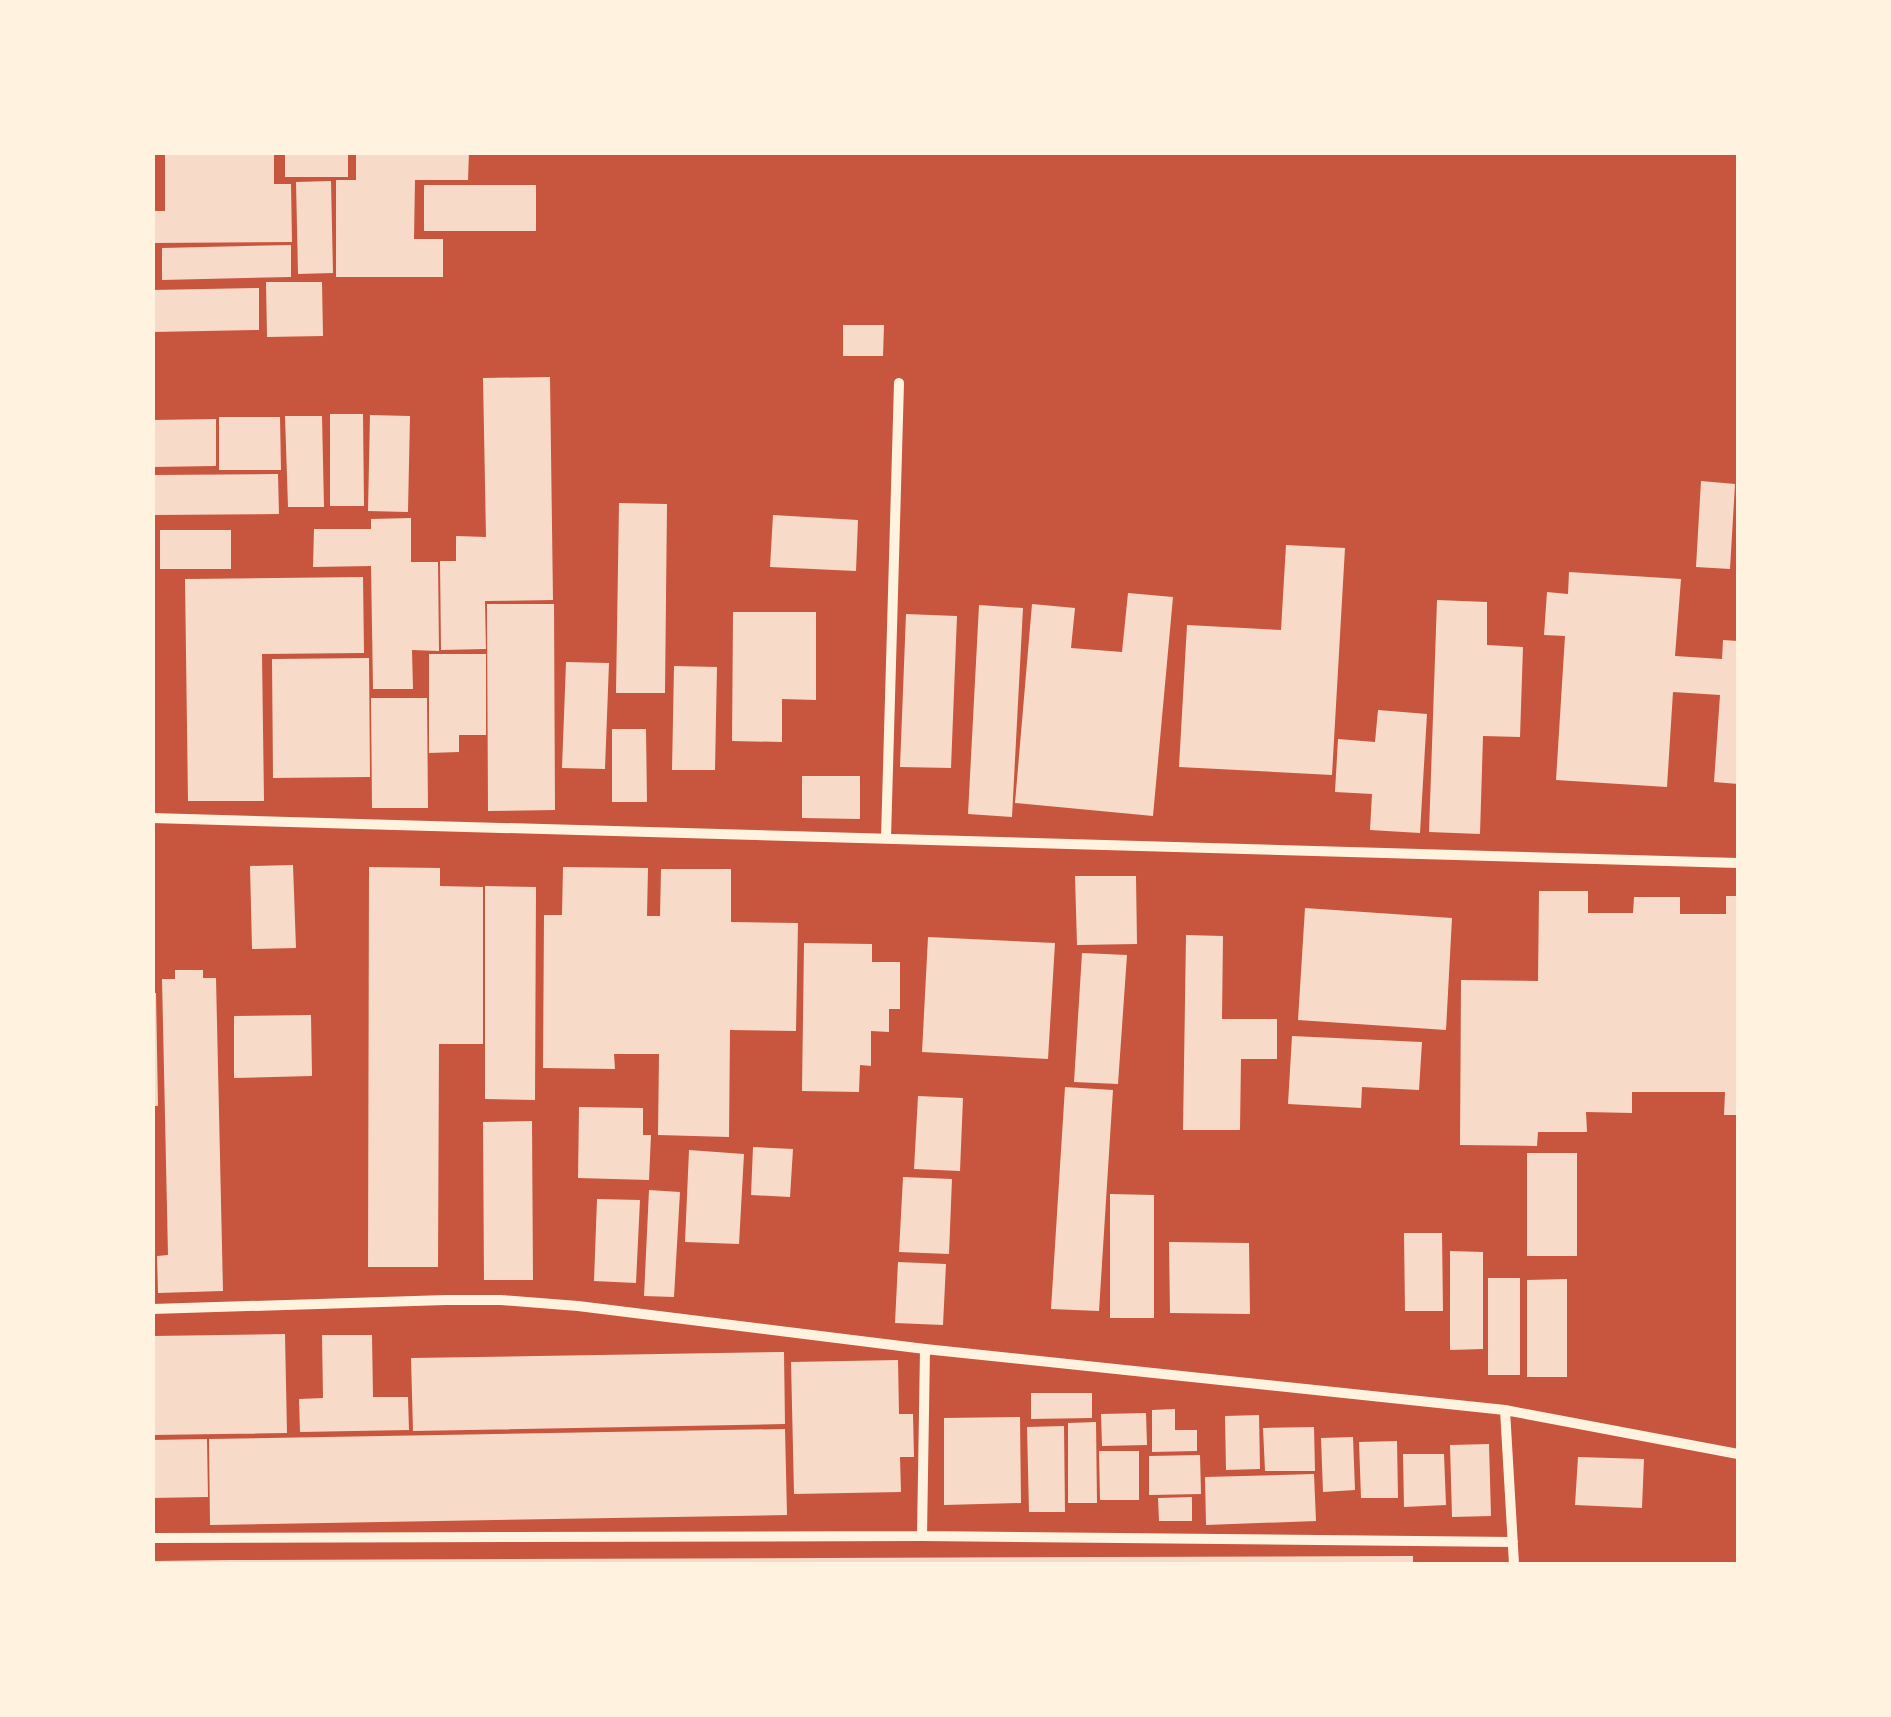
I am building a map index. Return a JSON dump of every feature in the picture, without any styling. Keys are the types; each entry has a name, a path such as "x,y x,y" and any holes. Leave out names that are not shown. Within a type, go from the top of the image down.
{"street":[{"path":"886,838 898,384"},
{"path":"152,818 1738,863"},
{"path":"152,1309 446,1300 578,1306 925,1348 1505,1410 1738,1454"},
{"path":"922,1536 925,1348"},
{"path":"1505,1410 1514,1564"},
{"path":"152,1538 922,1536 1513,1542"}],"building":[{"path":"165,152 274,152 274,184 291,184 292,242 152,243 152,211 165,211"},
{"path":"285,152 348,152 348,177 285,177"},
{"path":"356,152 469,152 468,180 415,180 414,239 443,239 443,277 336,277 336,180 356,180"},
{"path":"331,181 333,273 298,274 296,182"},
{"path":"424,185 536,185 536,231 424,231"},
{"path":"291,245 291,277 162,280 162,248"},
{"path":"266,282 322,282 323,336 267,337"},
{"path":"259,288 259,330 152,332 152,290"},
{"path":"843,325 884,325 883,356 843,356"},
{"path":"550,377 553,600 485,601 486,649 441,650 440,561 456,561 456,536 486,537 483,378"},
{"path":"330,414 363,414 364,506 330,506"},
{"path":"370,415 410,416 408,512 368,511"},
{"path":"285,416 322,416 324,507 288,507"},
{"path":"219,417 280,417 281,470 219,470"},
{"path":"216,419 216,466 152,467 152,420"},
{"path":"278,474 279,514 152,515 152,475"},
{"path":"1701,481 1735,484 1730,569 1696,567"},
{"path":"619,503 667,504 665,693 616,693"},
{"path":"773,515 858,520 856,571 770,567"},
{"path":"411,518 411,562 438,562 439,651 412,650 413,689 373,689 371,566 313,567 314,529 371,529 371,519"},
{"path":"160,530 231,530 231,569 160,569"},
{"path":"1286,545 1345,548 1332,775 1179,767 1187,625 1281,630"},
{"path":"1569,572 1681,579 1675,656 1722,659 1723,640 1738,641 1738,784 1714,782 1720,695 1673,692 1667,787 1556,780 1565,636 1544,635 1547,592 1568,594"},
{"path":"363,577 364,653 262,654 264,801 188,801 185,579"},
{"path":"1128,593 1173,597 1153,816 1015,803 1032,604 1075,608 1071,648 1122,652"},
{"path":"1437,600 1487,602 1487,645 1523,647 1520,737 1483,736 1480,834 1429,832"},
{"path":"487,604 554,604 555,810 488,811"},
{"path":"979,605 1023,608 1012,817 968,814"},
{"path":"733,612 816,612 816,700 782,699 782,742 732,741"},
{"path":"906,614 957,616 951,768 900,767"},
{"path":"429,654 486,654 486,735 459,735 459,752 429,753"},
{"path":"369,658 370,777 273,778 272,659"},
{"path":"566,662 609,663 605,769 562,768"},
{"path":"674,666 717,667 715,770 672,770"},
{"path":"371,698 427,698 428,808 372,808"},
{"path":"1378,710 1427,714 1420,833 1370,830 1372,794 1335,792 1338,739 1375,742"},
{"path":"612,729 646,729 647,802 612,802"},
{"path":"802,776 860,776 860,819 802,818"},
{"path":"293,865 296,948 252,949 250,866"},
{"path":"369,867 440,868 440,886 483,887 483,1044 439,1044 438,1267 368,1267"},
{"path":"563,867 648,868 647,916 660,916 661,869 731,869 731,922 798,923 796,1031 730,1030 729,1137 658,1135 659,1054 614,1054 615,1069 543,1068 544,915 562,915"},
{"path":"1075,876 1136,876 1137,944 1077,945"},
{"path":"485,886 536,887 535,1100 485,1099"},
{"path":"1539,891 1588,891 1588,913 1633,913 1634,897 1680,897 1680,914 1726,914 1726,896 1738,896 1738,1115 1724,1115 1725,1092 1632,1092 1632,1113 1586,1112 1587,1132 1538,1132 1537,1146 1460,1145 1461,980 1538,981"},
{"path":"1305,908 1452,918 1446,1030 1298,1020"},
{"path":"1186,935 1223,936 1222,1019 1277,1019 1277,1059 1241,1059 1240,1130 1183,1130"},
{"path":"928,937 1055,943 1048,1059 922,1052"},
{"path":"804,943 872,944 872,962 900,962 900,1009 889,1009 889,1032 871,1031 871,1066 860,1065 859,1092 802,1091"},
{"path":"1082,953 1127,955 1118,1084 1074,1082"},
{"path":"175,970 203,970 203,978 216,978 223,1291 158,1293 157,1256 168,1255 162,979 175,979"},
{"path":"152,993 156,993 158,1106 152,1106"},
{"path":"311,1015 312,1076 234,1078 234,1016"},
{"path":"1292,1036 1422,1042 1419,1090 1362,1087 1361,1108 1288,1104"},
{"path":"1065,1087 1113,1090 1099,1311 1051,1309"},
{"path":"918,1096 963,1098 960,1171 914,1169"},
{"path":"579,1107 643,1108 643,1135 651,1135 649,1180 578,1178"},
{"path":"532,1121 533,1280 484,1280 483,1122"},
{"path":"753,1147 793,1149 790,1197 751,1195"},
{"path":"689,1150 744,1154 739,1244 685,1242"},
{"path":"1527,1153 1577,1153 1577,1256 1527,1256"},
{"path":"903,1177 952,1179 949,1254 899,1252"},
{"path":"649,1190 680,1192 674,1297 644,1296"},
{"path":"1110,1194 1154,1195 1154,1318 1110,1318"},
{"path":"597,1199 640,1200 636,1283 594,1281"},
{"path":"1404,1233 1442,1233 1443,1311 1405,1311"},
{"path":"1169,1242 1249,1243 1250,1314 1170,1313"},
{"path":"1450,1251 1483,1252 1483,1349 1450,1350"},
{"path":"898,1262 946,1264 943,1325 895,1323"},
{"path":"1488,1278 1520,1278 1520,1375 1488,1375"},
{"path":"1567,1279 1567,1377 1527,1377 1527,1280"},
{"path":"285,1334 287,1433 152,1435 152,1336"},
{"path":"322,1335 372,1335 373,1397 408,1397 409,1430 300,1432 299,1399 323,1398"},
{"path":"784,1352 785,1424 413,1431 411,1358"},
{"path":"898,1360 899,1414 913,1414 914,1457 900,1457 901,1492 794,1494 791,1362"},
{"path":"1031,1393 1092,1393 1092,1418 1031,1419"},
{"path":"1175,1409 1175,1430 1197,1430 1197,1451 1152,1452 1152,1410"},
{"path":"1146,1413 1147,1445 1102,1446 1101,1414"},
{"path":"1259,1415 1260,1469 1226,1470 1225,1416"},
{"path":"1020,1417 1021,1503 944,1505 944,1418"},
{"path":"1096,1422 1097,1503 1068,1503 1068,1423"},
{"path":"1064,1426 1065,1512 1029,1512 1027,1427"},
{"path":"1314,1427 1315,1471 1265,1471 1263,1428"},
{"path":"785,1429 787,1515 210,1525 209,1439"},
{"path":"1353,1437 1355,1490 1323,1492 1321,1438"},
{"path":"207,1439 208,1497 152,1498 152,1440"},
{"path":"1397,1441 1398,1498 1361,1498 1359,1442"},
{"path":"1489,1444 1491,1516 1452,1517 1450,1445"},
{"path":"1099,1451 1139,1451 1139,1500 1100,1500"},
{"path":"1403,1454 1444,1454 1446,1505 1404,1507"},
{"path":"1200,1455 1201,1494 1149,1495 1149,1456"},
{"path":"1578,1457 1644,1459 1642,1508 1575,1505"},
{"path":"1314,1474 1316,1521 1206,1525 1205,1477"},
{"path":"1192,1497 1192,1521 1159,1521 1158,1498"},
{"path":"1413,1556 1413,1564 152,1564 232,1560"}]}
